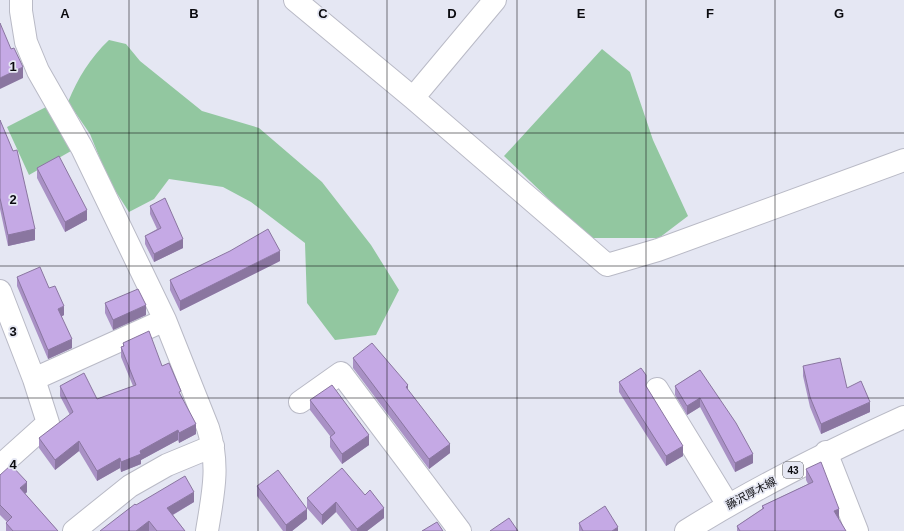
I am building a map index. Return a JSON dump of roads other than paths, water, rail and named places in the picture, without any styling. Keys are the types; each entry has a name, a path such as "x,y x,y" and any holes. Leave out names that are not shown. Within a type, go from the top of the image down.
{"street":[{"path":"21,0 21,11 26,42 38,71 82,148 165,320 214,446 216,467 207,531"},
{"path":"295,0 413,98 607,266 658,250 904,160"},
{"path":"413,98 495,0"},
{"path":"0,466 48,422 34,379 2,301"},
{"path":"34,379 165,320"},
{"path":"300,402 341,373 460,531"},
{"path":"657,389 728,505"},
{"name":"藤沢厚木線","path":"686,531 728,505 826,452 904,417"},
{"path":"74,531 130,486 167,465 214,446"},
{"path":"826,452 857,531"}]}
